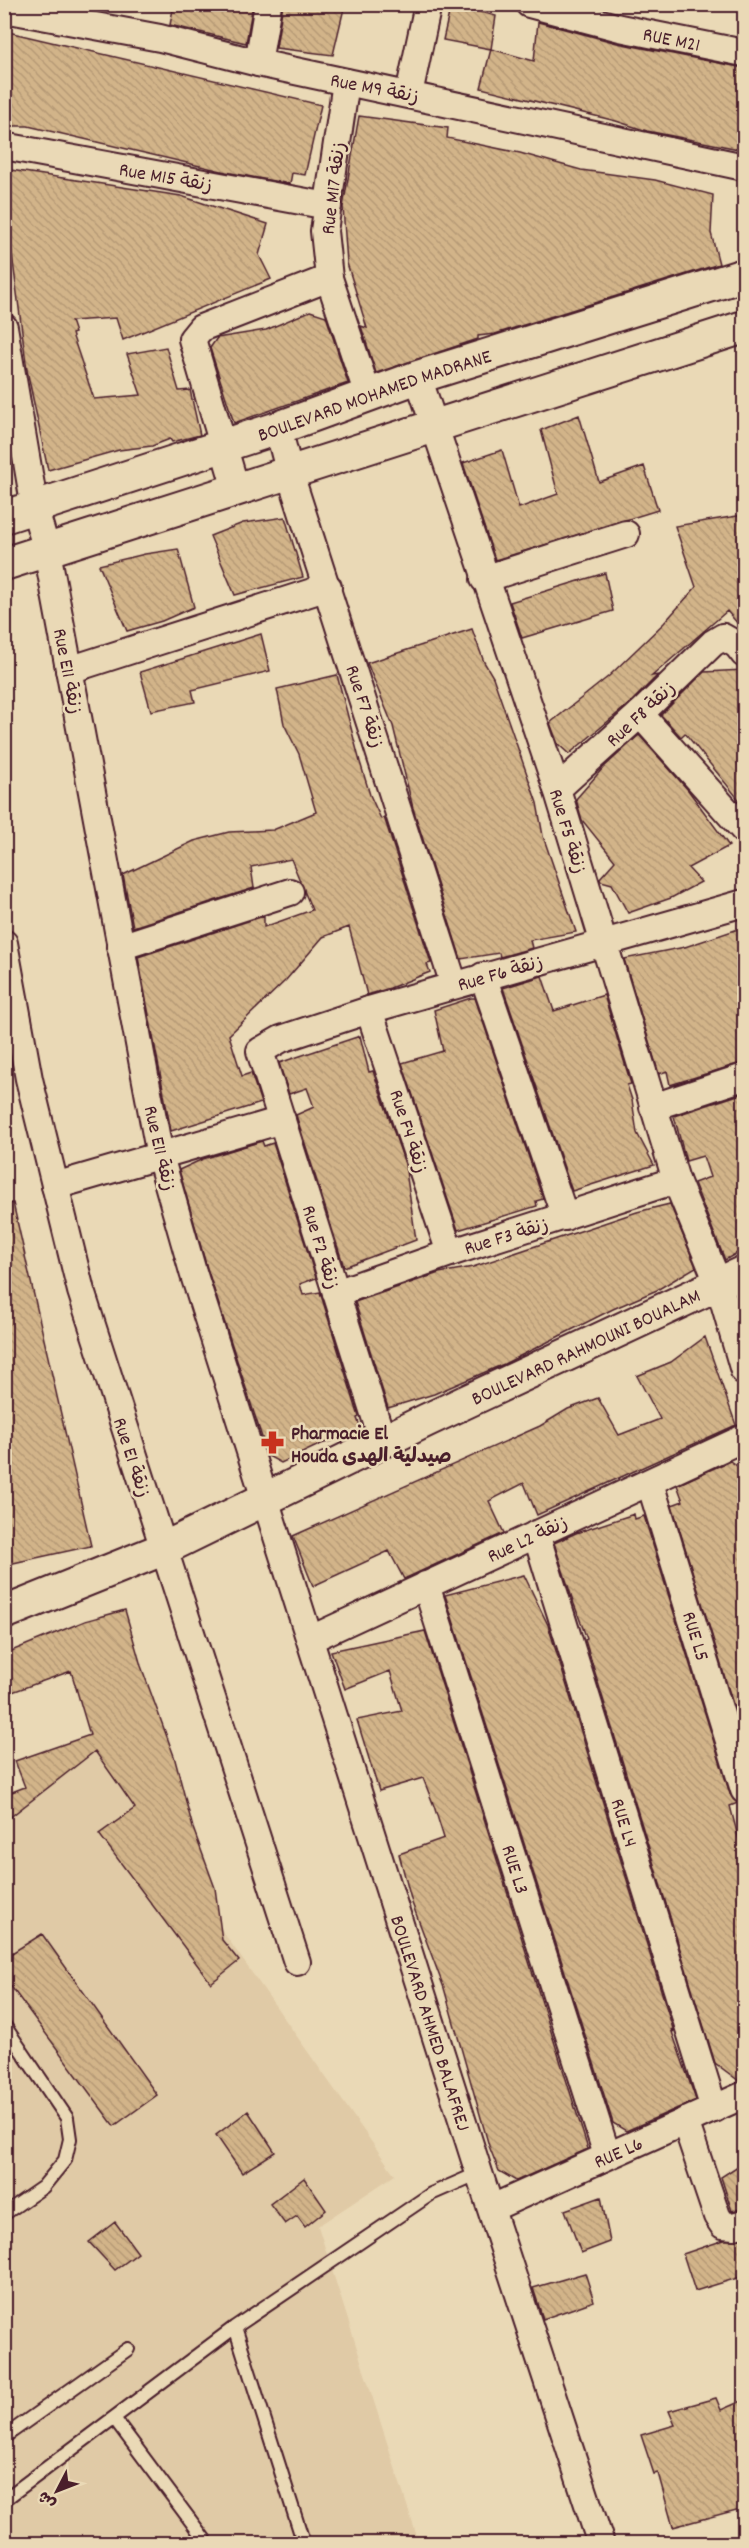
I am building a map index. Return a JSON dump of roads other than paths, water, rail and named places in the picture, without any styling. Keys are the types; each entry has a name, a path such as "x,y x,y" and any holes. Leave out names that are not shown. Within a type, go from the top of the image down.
{"street":[{"path":"258,63 268,4"},
{"path":"410,94 428,4"},
{"name":"RUE M21","path":"529,4 620,28 744,53"},
{"name":"Rue M9 زنقة","path":"4,9 77,13 160,38 258,63 744,167"},
{"name":"Rue M17 زنقة","path":"346,82 324,231 329,278 368,395"},
{"name":"Rue M15 زنقة","path":"4,146 328,206"},
{"name":"BOULEVARD MOHAMED MADRANE","path":"4,517 278,428 418,377 744,275"},
{"path":"237,489 192,345 195,333 201,328 329,278"},
{"path":"666,300 683,347"},
{"name":"Rue E11 زنقة","path":"4,327 35,508 47,552 160,1156 193,1272 266,1500"},
{"path":"4,564 744,327"},
{"name":"Rue F5 زنقة","path":"418,377 484,579 557,789 676,1180 732,1278 744,1371"},
{"name":"Rue F7 زنقة","path":"278,428 290,474 454,985"},
{"path":"484,579 626,534"},
{"path":"69,670 328,588"},
{"name":"Rue F8 زنقة","path":"557,789 640,714 713,643 723,637 737,645 744,654"},
{"path":"640,714 744,830"},
{"path":"120,947 290,892"},
{"name":"Rue F6 زنقة","path":"260,1052 281,1040 369,1010 744,903"},
{"name":"Rue E1 زنقة","path":"4,943 29,1079 81,1291 297,1962"},
{"path":"483,976 565,1217"},
{"name":"Rue F4 زنقة","path":"369,1010 450,1253"},
{"name":"Rue F2 زنقة","path":"260,1052 383,1442"},
{"path":"653,1107 744,1077"},
{"path":"55,1186 282,1120"},
{"name":"Rue F3 زنقة","path":"336,1293 450,1253 676,1180"},
{"name":"BOULEVARD RAHMOUNI BOUALAM","path":"266,1500 383,1442 732,1278"},
{"name":"Rue L2 زنقة","path":"311,1639 744,1438"},
{"name":"RUE L5","path":"650,1483 744,1790"},
{"path":"4,1613 163,1549 266,1500"},
{"name":"BOULEVARD AHMED BALAFREJ","path":"266,1500 479,2173 601,2544"},
{"name":"RUE L4","path":"536,1534 714,2109"},
{"name":"RUE L3","path":"426,1585 607,2155"},
{"name":"RUE L6","path":"492,2208 744,2095"},
{"path":"685,2121 717,2216 723,2225 734,2226 744,2223"}],"lane":[{"path":"4,2025 68,2118 70,2139 65,2160 43,2187 4,2214"},
{"path":"4,2500 235,2327 431,2194 479,2173"},
{"path":"235,2327 304,2544"},
{"path":"4,2438 128,2349"},
{"path":"114,2418 208,2544"}],"place":[{"name":"Pharmacie El Houda صيدلية الهدى","path":"273,1443"}]}
